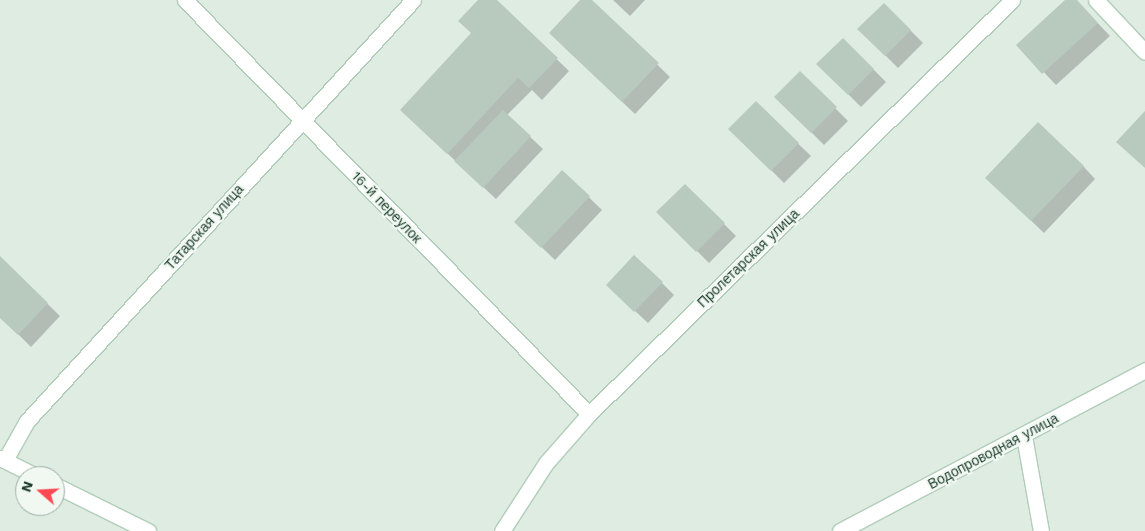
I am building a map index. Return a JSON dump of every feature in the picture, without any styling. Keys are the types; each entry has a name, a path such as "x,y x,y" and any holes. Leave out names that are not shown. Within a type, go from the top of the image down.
{"street":[{"name":"16-й переулок","path":"185,0 589,414"},
{"name":"Татарская улица","path":"2,459 27,421 413,0"},
{"name":"Пролетарская улица","path":"502,531 546,463 589,414 1012,0"},
{"path":"1096,0 1145,52"},
{"name":"Водопроводная улица","path":"840,531 1024,436 1145,370"},
{"path":"1024,436 1041,531"},
{"path":"2,459 16,466"},
{"path":"65,490 148,531"}],"building":[{"path":"478,0 497,0 558,58 529,88 518,78 447,154 400,110 471,33 458,21"},
{"path":"580,0 592,0 659,63 622,102 549,33"},
{"path":"1065,0 1077,0 1098,23 1042,74 1016,45"},
{"path":"884,3 911,30 885,56 857,29"},
{"path":"843,38 874,69 848,95 816,64"},
{"path":"800,71 837,107 811,133 774,97"},
{"path":"756,101 799,143 771,171 728,129"},
{"path":"503,110 531,136 483,188 454,161"},
{"path":"1145,111 1145,168 1116,142"},
{"path":"1038,122 1084,166 1031,221 985,178"},
{"path":"562,170 590,196 541,248 514,222"},
{"path":"685,184 725,223 696,252 656,212"},
{"path":"634,255 663,282 634,312 606,285"},
{"path":"0,256 48,303 18,335 0,318"}]}
